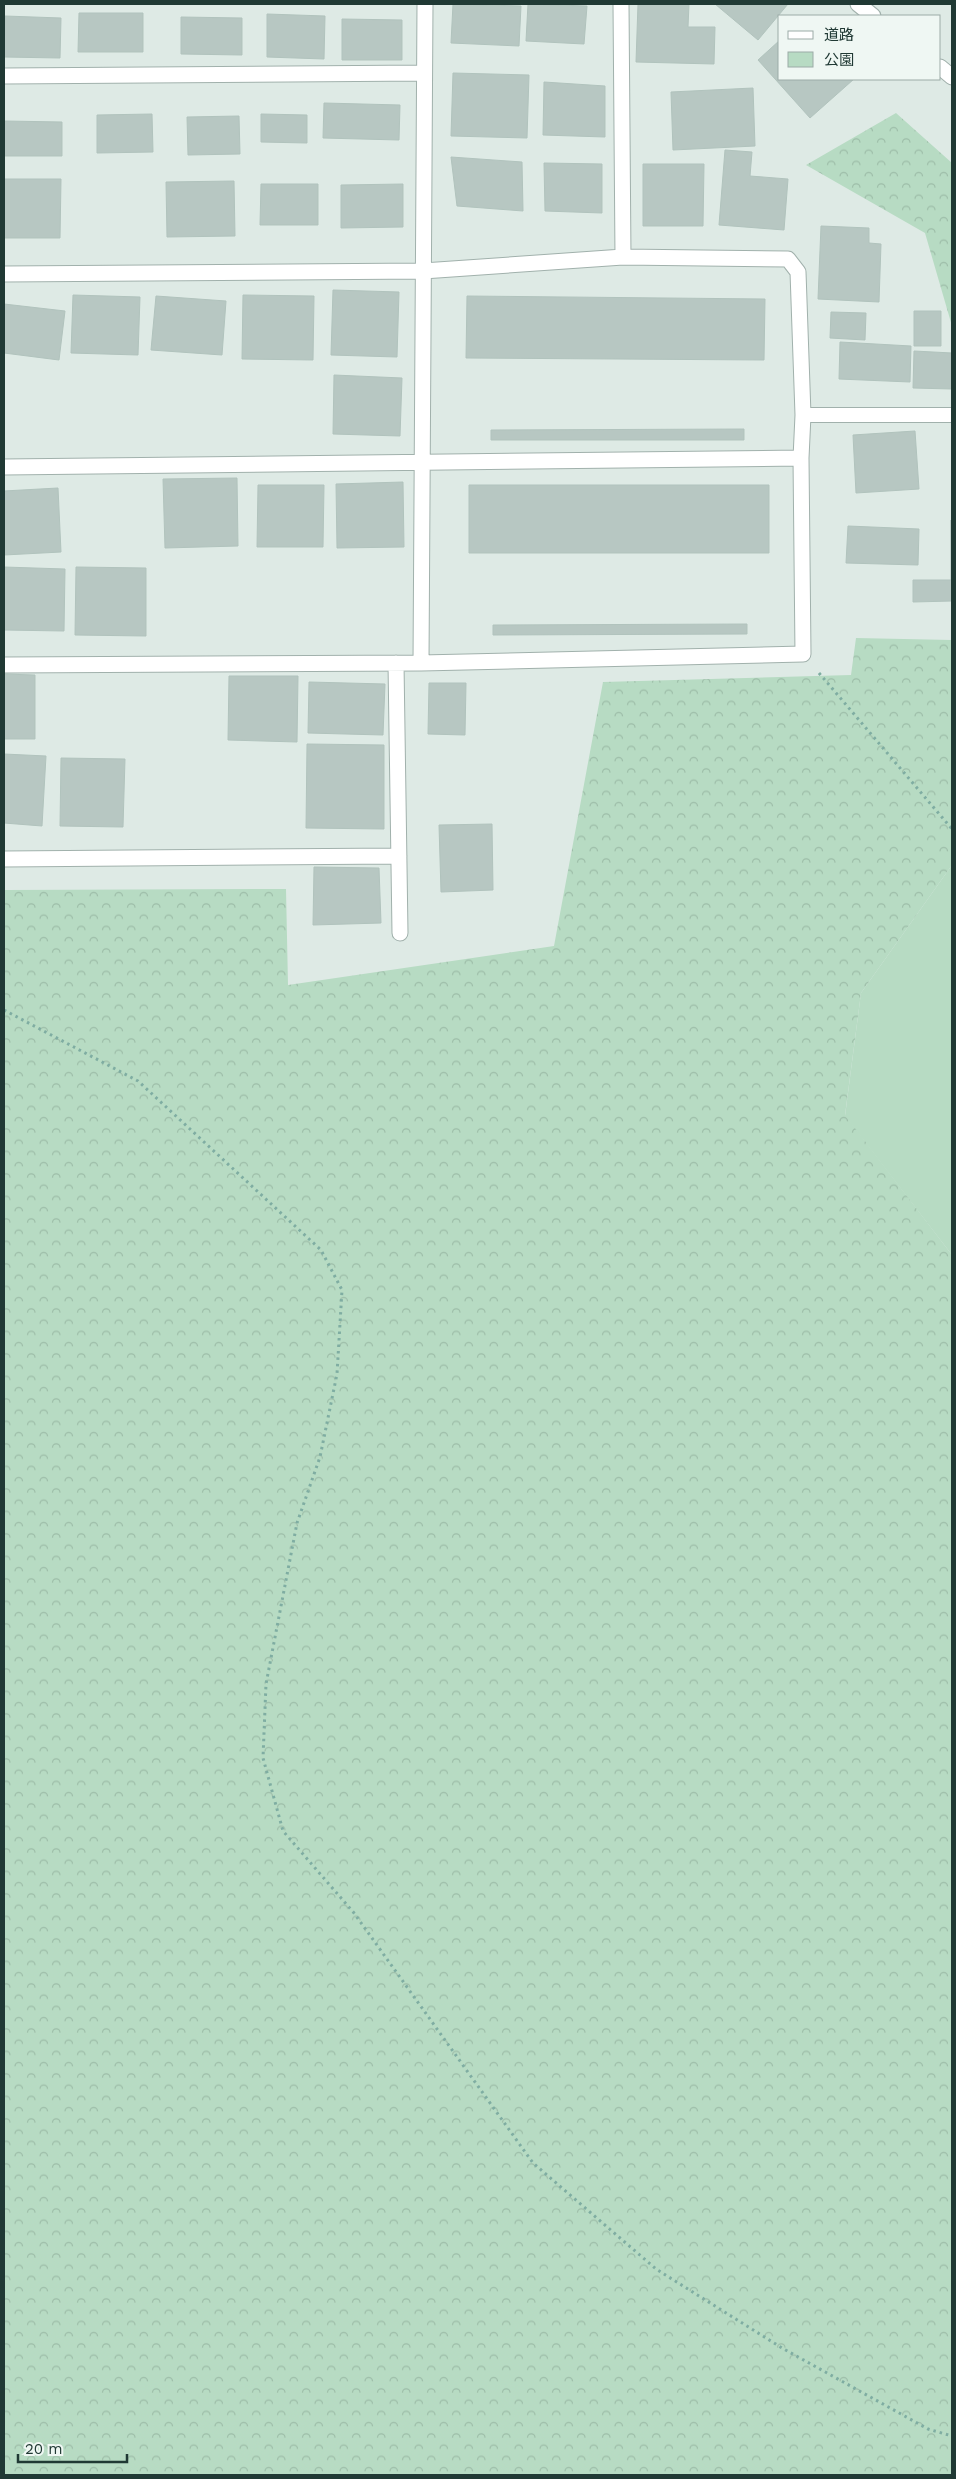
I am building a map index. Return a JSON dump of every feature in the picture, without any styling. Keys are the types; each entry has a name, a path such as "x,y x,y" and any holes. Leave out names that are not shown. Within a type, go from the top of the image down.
{"street":[{"path":"421,663 424,4"},
{"path":"621,4 624,257"},
{"path":"858,4 872,15"},
{"path":"941,68 952,77"},
{"path":"4,76 424,73"},
{"path":"4,274 423,271 624,257 788,259 798,272 803,414 801,458 803,654 421,663 4,665"},
{"path":"4,466 801,458"},
{"path":"396,663 400,933"},
{"path":"4,858 399,856"}],"lane":[{"path":"803,414 952,415"}],"path":[{"path":"819,672 952,829"},
{"path":"4,1010 138,1082 321,1250 342,1290 337,1374 320,1457 297,1524 266,1684 263,1758 283,1831 354,1912 533,2163 656,2269 782,2348 928,2429 952,2436"}],"green space":[{"path":"896,113 952,163 952,326 925,233 806,165"},
{"path":"856,638 952,640 952,865 861,993 845,1115 952,1255 952,2475 4,2475 4,890 286,889 288,985 554,946 603,682 851,675"},
{"path":"952,865 952,1255 845,1116 861,993"}],"building":[{"path":"453,4 521,6 519,46 451,43"},
{"path":"528,4 587,6 584,44 526,41"},
{"path":"638,4 689,4 688,27 715,27 714,64 636,62"},
{"path":"715,4 788,4 758,40"},
{"path":"79,13 143,13 143,52 78,52"},
{"path":"267,14 325,16 324,59 267,57"},
{"path":"5,16 61,18 60,58 4,57"},
{"path":"181,17 242,18 242,55 181,54"},
{"path":"342,19 402,20 402,60 342,60"},
{"path":"778,42 778,80 853,80 810,118 758,60"},
{"path":"453,73 529,75 527,138 451,136"},
{"path":"544,82 605,86 605,137 543,135"},
{"path":"753,88 755,146 673,150 671,92"},
{"path":"324,103 400,105 399,140 323,138"},
{"path":"152,114 153,152 97,153 97,115"},
{"path":"261,114 307,115 307,143 261,142"},
{"path":"239,116 240,154 188,155 187,117"},
{"path":"4,121 62,122 62,156 4,156"},
{"path":"725,150 752,152 750,176 788,179 784,230 719,225"},
{"path":"451,157 522,162 523,211 457,206"},
{"path":"544,163 602,164 602,213 545,211"},
{"path":"643,164 704,164 703,226 643,226"},
{"path":"4,179 61,179 60,238 4,238"},
{"path":"234,181 235,236 167,237 166,182"},
{"path":"261,184 318,184 318,225 260,225"},
{"path":"403,184 403,227 341,228 341,185"},
{"path":"821,226 869,228 869,243 881,244 879,302 818,299"},
{"path":"333,290 399,292 397,357 331,355"},
{"path":"73,295 140,297 138,355 71,353"},
{"path":"243,295 314,296 313,360 242,359"},
{"path":"156,296 226,301 222,355 151,350"},
{"path":"467,296 765,299 764,360 466,358"},
{"path":"4,304 65,311 59,360 4,353"},
{"path":"914,311 941,311 941,346 914,346"},
{"path":"831,312 866,313 865,340 830,338"},
{"path":"840,342 911,346 910,382 839,379"},
{"path":"914,351 952,353 952,389 913,388"},
{"path":"334,375 402,378 400,436 333,434"},
{"path":"744,429 744,440 491,440 491,430"},
{"path":"915,431 919,489 856,493 853,435"},
{"path":"237,478 238,546 165,548 163,479"},
{"path":"403,482 404,547 337,548 336,484"},
{"path":"258,485 324,485 323,547 257,547"},
{"path":"469,485 769,485 769,553 469,553"},
{"path":"58,488 61,552 4,555 4,491"},
{"path":"951,520 952,601 913,602 913,580 951,580"},
{"path":"848,526 919,529 918,565 846,563"},
{"path":"4,567 65,569 64,631 4,630"},
{"path":"76,567 146,568 146,636 75,635"},
{"path":"747,624 747,634 493,635 493,625"},
{"path":"4,674 35,675 35,739 4,739"},
{"path":"229,676 298,676 297,742 228,740"},
{"path":"309,682 385,684 383,735 308,733"},
{"path":"429,683 466,683 465,735 428,734"},
{"path":"307,744 384,745 384,829 306,828"},
{"path":"4,754 46,756 42,826 4,823"},
{"path":"61,758 125,759 123,827 60,826"},
{"path":"492,824 493,890 441,892 439,825"},
{"path":"314,867 379,868 381,923 313,925"}]}
